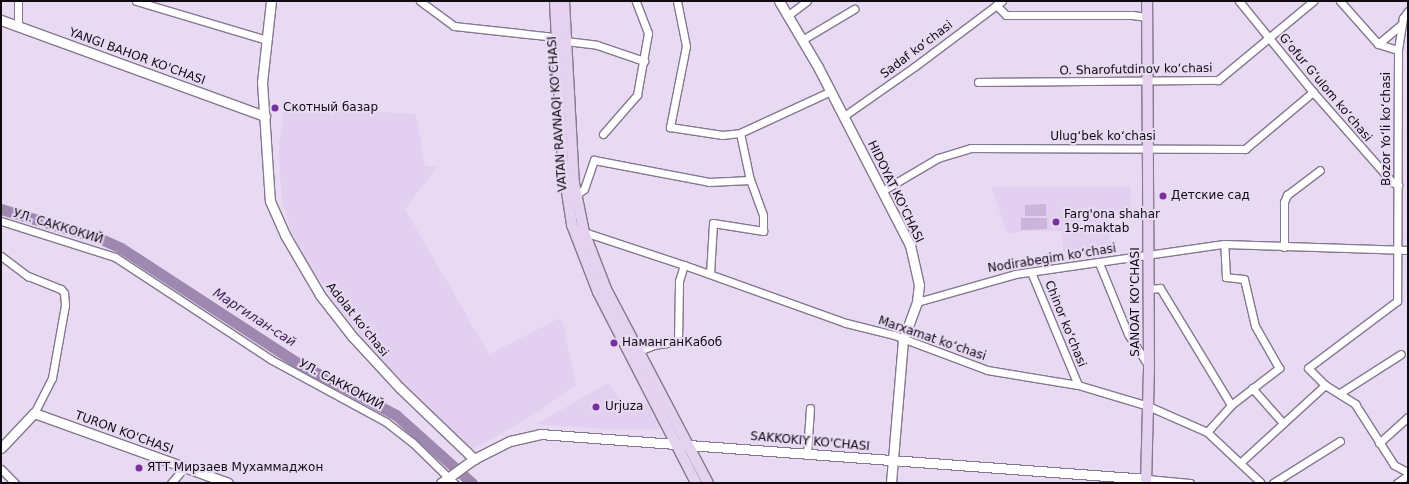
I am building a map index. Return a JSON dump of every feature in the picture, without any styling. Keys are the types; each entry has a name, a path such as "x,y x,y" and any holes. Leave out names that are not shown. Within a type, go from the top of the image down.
{"main road":[{"name":"VATAN RAVNAQI KO'CHASI","path":"555,1 560,20 561,39 564,178 572,225 598,292 696,483"},
{"name":"VATAN RAVNAQI KO'CHASI","path":"560,20 564,1"},
{"name":"SANOAT KO'CHASI","path":"1146,481 1149,366 1147,1"},
{"name":"VATAN RAVNAQI KO'CHASI","path":"561,39 576,195 584,232 606,288 708,483"}],"street":[{"path":"18,1 18,26"},
{"path":"136,1 267,40"},
{"name":"Adolat koʻchasi","path":"271,1 262,82 270,201 285,235 320,296 352,336 400,388 474,459"},
{"path":"420,1 454,26 480,31 561,39 597,45 644,61"},
{"path":"603,134 637,95 648,33 636,1"},
{"path":"677,1 686,46 670,127 722,135 740,134 831,91"},
{"name":"HIDOYAT KO'CHASI","path":"778,1 831,91 910,246 918,285 917,302 904,340 891,483"},
{"path":"787,16 807,1"},
{"name":"Gʻofur Gʻulom koʻchasi","path":"1239,1 1313,92 1392,182 1398,185"},
{"name":"O. Sharofutdinov koʻchasi","path":"978,82 1148,82 1218,80 1313,1"},
{"path":"1340,1 1378,44 1398,50"},
{"path":"999,3 1006,15 1132,15 1147,18"},
{"name":"Sadaf koʻchasi","path":"844,116 914,68 999,3"},
{"path":"802,40 854,9"},
{"name":"Bozor Yoʻli koʻchasi","path":"1324,385 1308,368 1397,301 1398,50 1401,25 1408,11"},
{"name":"YANGI BAHOR KO'CHASI","path":"1,20 265,116"},
{"path":"1378,44 1401,25"},
{"name":"Ulugʻbek koʻchasi","path":"882,191 938,158 971,148 1245,149 1313,92"},
{"path":"710,274 713,223 763,231 763,215 750,180 740,134"},
{"path":"576,195 584,189 594,160 709,182 750,180"},
{"path":"1284,247 1284,202 1287,195 1320,170"},
{"name":"УЛ. САККОКИЙ","path":"1,221 115,257 270,359 386,422 451,480"},
{"name":"Marxamat koʻchasi","path":"584,232 684,264 846,323 904,340 988,370 1078,385 1148,406 1207,432 1241,462 1260,482"},
{"name":"Nodirabegim koʻchasi","path":"917,302 987,280 1224,244 1241,243 1284,247 1408,250"},
{"path":"1207,432 1231,405 1279,368 1279,364 1255,326 1244,279 1226,277 1224,244"},
{"path":"1,256 28,276 61,289 64,293 65,305 52,378 34,413 1,448"},
{"path":"1099,263 1128,334 1149,366"},
{"path":"639,352 654,345 678,341 679,281 684,264"},
{"name":"Chinor koʻchasi","path":"1032,272 1078,385"},
{"path":"1149,289 1160,288 1231,405"},
{"path":"1340,393 1401,354"},
{"path":"1241,462 1324,385 1340,393 1355,404 1394,465 1408,473 1397,483"},
{"path":"1252,388 1283,423"},
{"path":"807,454 810,408"},
{"name":"TURON KO'CHASI","path":"34,413 228,483"},
{"path":"1379,442 1408,417"},
{"name":"SAKKOKIY KO'CHASI","path":"441,483 451,480 474,459 510,441 540,434 676,443 1146,481 1190,483"},
{"path":"1273,483 1340,441"},
{"path":"171,483 184,468"},
{"path":"1,469 15,483"}],"shaded area":[{"path":"345,110 416,114 425,166 437,167 405,209 489,354 560,318 563,324 576,385 535,414 479,446 470,449 386,368 345,316 310,267 291,232 282,200 279,164 279,144 284,112"},
{"name":"Farg'ona shahar 19-maktab","path":"991,186 1131,187 1131,213 1109,213 1110,249 1064,253 1061,231 1025,231 1007,234"},
{"path":"1046,204 1046,216 1025,216 1025,205"},
{"path":"1021,218 1047,218 1047,229 1021,230"},
{"name":"Urjuza","path":"608,383 631,412 649,402 666,429 604,429 536,424"}],"waterway":[{"name":"Маргилан-сай","path":"1,209 101,239 121,248 296,362 396,415 472,483"}],"place":[{"name":"Скотный базар","path":"275,108"},
{"name":"Детские сад","path":"1163,196"},
{"name":"Farg'ona shahar 19-maktab","path":"1056,222"},
{"name":"НаманганКабоб","path":"614,343"},
{"name":"Urjuza","path":"596,407"},
{"name":"ЯТТ Мирзаев Мухаммаджон","path":"139,468"}]}
